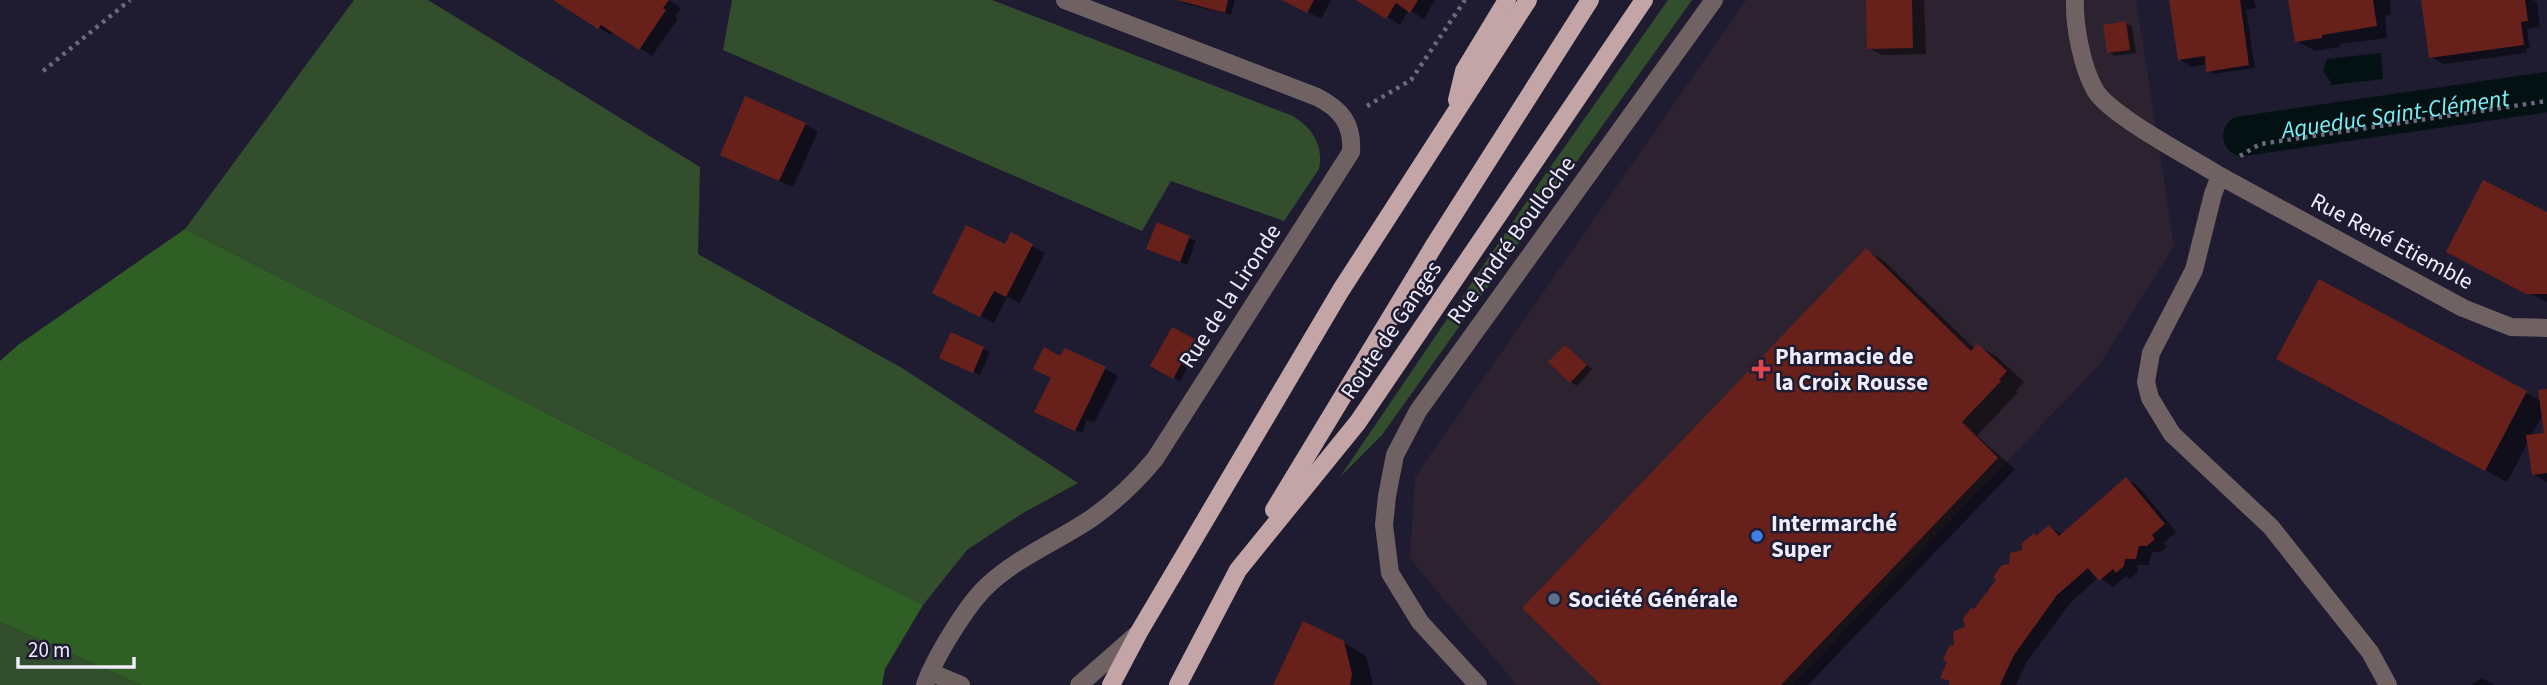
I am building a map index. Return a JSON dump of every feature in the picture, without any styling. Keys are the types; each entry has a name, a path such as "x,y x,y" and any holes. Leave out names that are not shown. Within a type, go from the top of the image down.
{"main road":[{"path":"1454,113 1464,71 1507,0"},
{"path":"1111,685 1139,632 1341,290 1528,0"},
{"path":"1238,570 1435,244 1590,0"},
{"name":"Route de Ganges","path":"1178,685 1238,570 1358,422 1644,0"}],"street":[{"path":"1065,0 1317,97 1335,106 1346,119"},
{"name":"Rue André Boulloche","path":"1478,685 1420,622 1390,573 1384,525 1395,455 1418,411 1714,0"},
{"name":"Rue René Etiemble","path":"2074,0 2074,18 2096,92 2129,120 2220,176 2463,308 2511,327 2547,328"},
{"name":"Rue de la Lironde","path":"961,685 927,678 951,634 987,585 1044,546 1092,518 1132,486 1155,459 1351,152 1352,139 1346,119"},
{"path":"2220,176 2194,270 2151,353 2146,383 2150,398 2172,434 2271,527 2370,652 2388,685"},
{"path":"1079,685 1139,632"}],"path":[{"path":"43,71 130,0"},
{"path":"1346,119 1411,79 1465,0"},
{"path":"2220,176 2237,158 2260,144 2547,101"}],"shaded area":[{"path":"1746,0 2136,0 2174,246 2100,364 1793,685 1517,685 1410,559 1415,477"},
{"path":"2381,53 2383,79 2331,85 2323,71 2327,59"}],"green space":[{"path":"354,0 428,0 700,167 698,254 902,368 1078,483 1023,513 967,550 923,605 185,229"},
{"path":"732,0 992,0 1293,116 1306,126 1315,138 1320,152 1319,169 1284,221 1171,181 1142,231 723,50"},
{"path":"1668,0 1692,0 1382,435 1340,477 1542,179"},
{"path":"185,229 923,605 885,669 882,685 141,685 0,622 0,361 18,345"},
{"path":"0,622 141,685 0,685"}],"building":[{"path":"553,0 669,0 663,8 666,10 639,50 601,25 598,29"},
{"path":"1177,0 1228,0 1225,13"},
{"path":"1282,0 1314,0 1307,13"},
{"path":"1356,0 1418,0 1410,13 1396,3 1386,19"},
{"path":"1866,0 1912,0 1913,48 1867,49"},
{"path":"2169,0 2240,0 2249,65 2206,72 2205,56 2178,60"},
{"path":"2288,0 2373,0 2377,26 2295,42"},
{"path":"2421,0 2525,0 2528,21 2521,22 2524,45 2429,58"},
{"path":"2126,21 2130,50 2107,53 2103,25"},
{"path":"745,96 806,123 779,181 720,155"},
{"path":"2483,180 2547,212 2547,294 2526,294 2446,252"},
{"path":"1157,222 1190,236 1180,262 1146,249"},
{"path":"966,225 1005,244 1011,232 1033,244 1006,297 994,291 980,317 932,293"},
{"name":"Intermarché Super","path":"1866,248 1971,351 1978,344 2007,371 1999,380 2001,381 1962,422 1998,458 1781,685 1601,685 1522,608"},
{"path":"2319,279 2527,391 2485,471 2276,359"},
{"path":"1172,327 1195,339 1173,379 1150,366"},
{"path":"951,332 984,347 973,373 939,358"},
{"path":"1565,345 1587,365 1570,383 1548,362"},
{"path":"1044,347 1060,356 1065,348 1106,367 1075,431 1034,412 1051,378 1033,369"},
{"path":"2547,389 2547,473 2532,475 2526,435 2544,433 2538,390"},
{"path":"2126,477 2165,524 2152,535 2155,539 2147,546 2139,546 2136,559 2125,559 2124,566 2116,573 2113,569 2099,581 2088,568 2057,595 2014,655 2000,685 1949,685 1950,681 1940,678 1947,662 1943,660 1949,646 1954,645 1954,631 1965,627 1963,619 1996,580 1993,577 2002,565 2009,564 2010,553 2022,550 2022,543 2049,525 2059,536"},
{"path":"1303,621 1344,641 1352,674 1350,685 1273,685"}],"waterway":[{"name":"Aqueduc Saint-Clément","path":"2243,136 2547,92"}],"place":[{"name":"Pharmacie de la Croix Rousse","path":"1761,369"},
{"name":"Intermarché Super","path":"1757,536"},
{"name":"Société Générale","path":"1554,599"}]}
